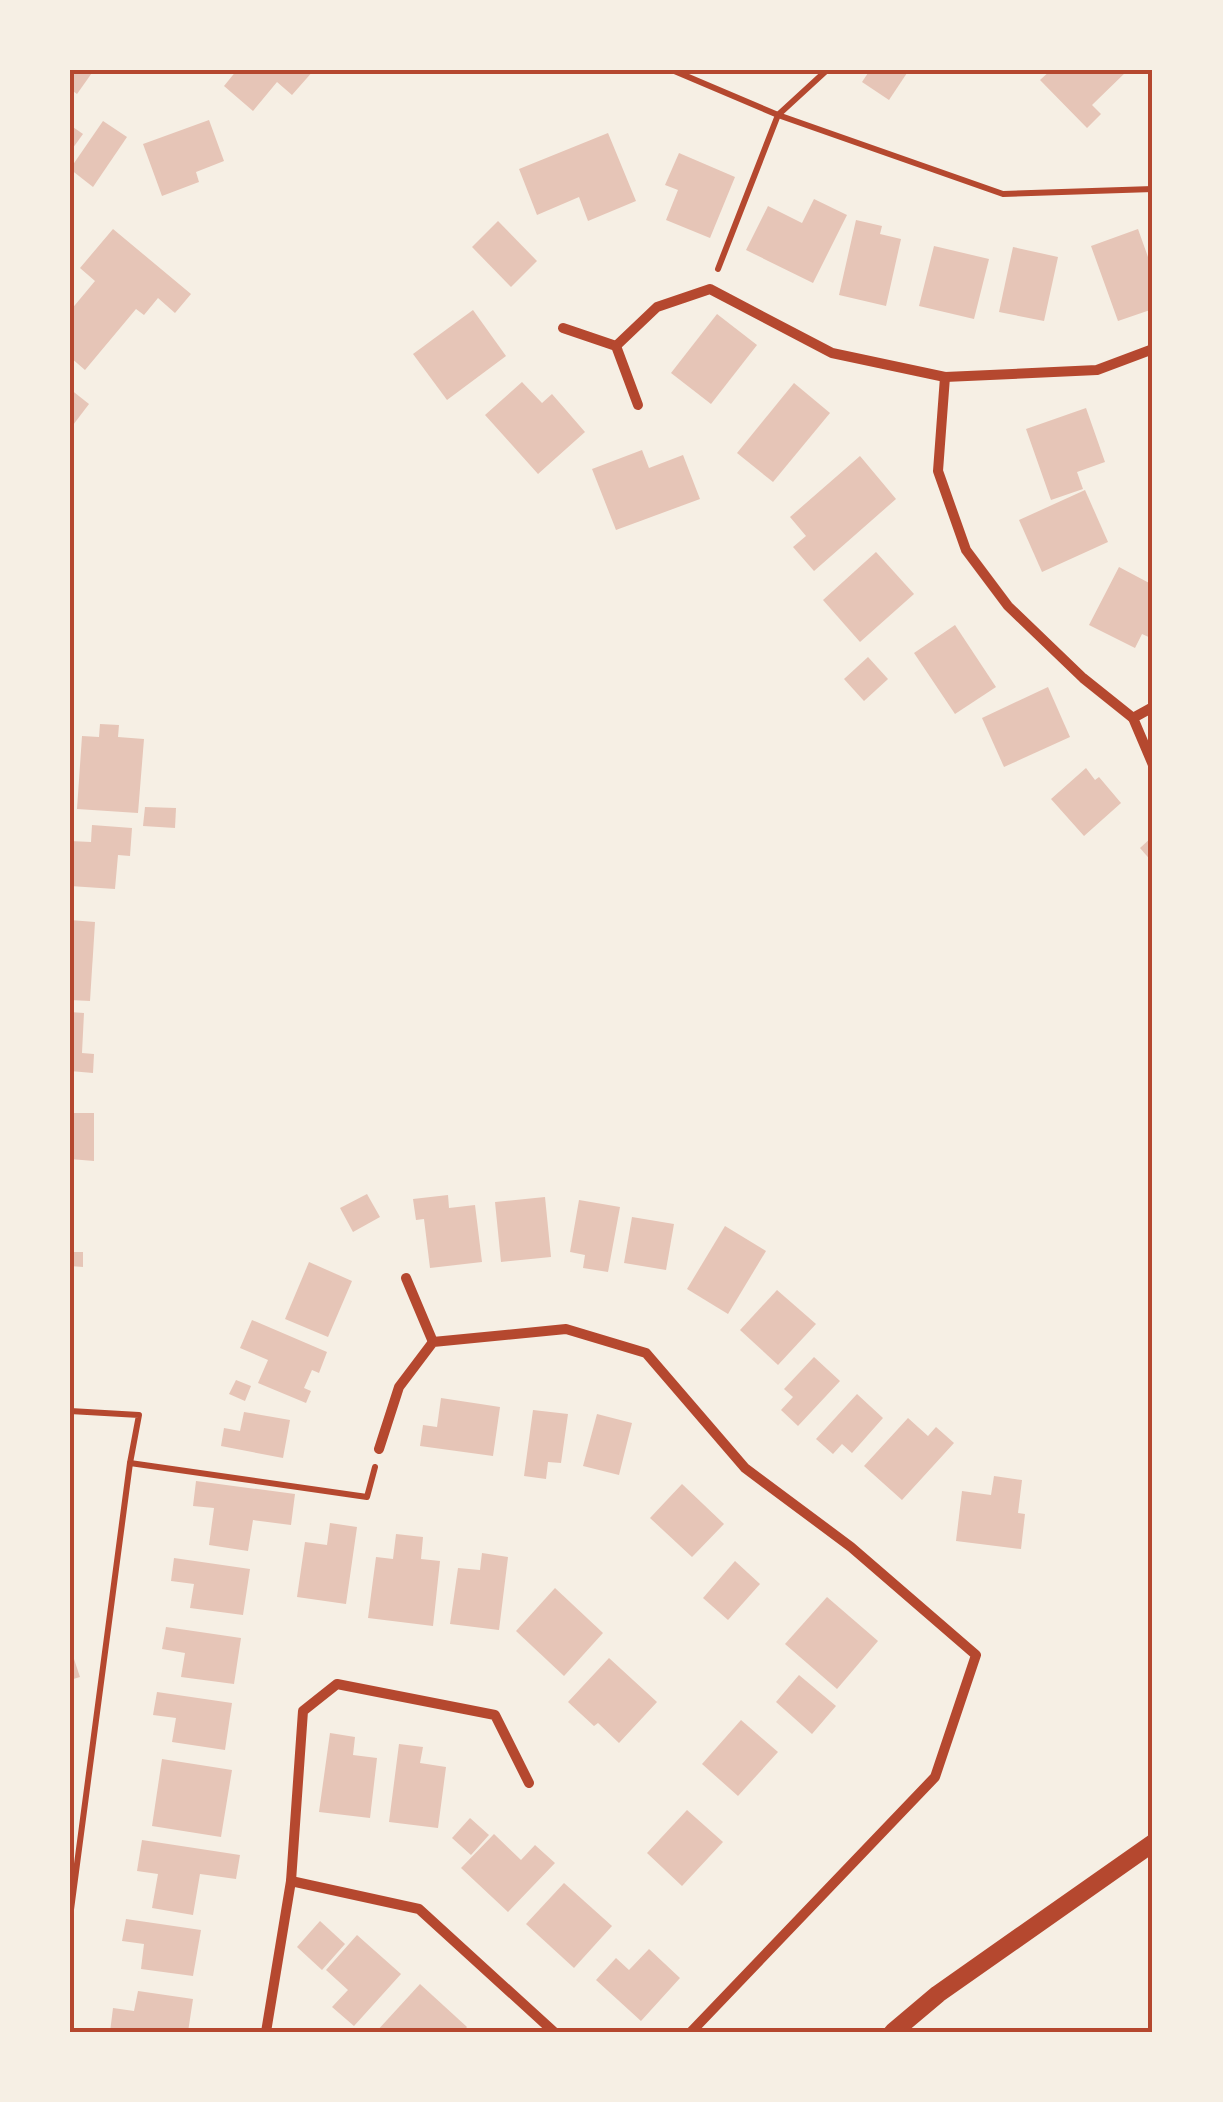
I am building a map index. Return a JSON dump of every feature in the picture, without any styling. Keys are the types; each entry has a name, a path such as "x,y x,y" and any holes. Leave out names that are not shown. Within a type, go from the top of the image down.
{"street":[{"path":"616,346 657,308 710,289 832,353 945,377 1097,370 1153,349"},
{"path":"563,328 616,346"},
{"path":"616,346 638,405"},
{"path":"945,377 938,471 966,550 1008,606 1083,678 1133,718 1153,765"},
{"path":"1133,718 1153,707"},
{"path":"406,1278 433,1342"},
{"path":"379,1449 399,1387 433,1342 566,1328 646,1353 745,1468 851,1547 976,1655 935,1777 691,2032"},
{"path":"266,2032 291,1881 303,1711 337,1684 495,1715 529,1783"},
{"path":"893,2032 938,1994 1153,1844"},
{"path":"291,1881 420,1909 554,2032"}],"path":[{"path":"672,70 778,115 1003,194 1153,189"},
{"path":"710,289 778,115 827,70"},
{"path":"70,1411 139,1415 70,1916"},
{"path":"130,1463 368,1497 379,1449"}],"building":[{"path":"70,70 94,70 77,94 70,89"},
{"path":"237,70 314,70 292,95 277,82 253,111 224,86"},
{"path":"870,70 909,70 889,100 862,82"},
{"path":"1051,70 1128,70 1092,105 1101,114 1087,128 1040,80"},
{"path":"209,120 224,161 196,172 199,182 162,196 143,144"},
{"path":"103,121 127,137 93,187 70,169"},
{"path":"70,125 83,134 70,152"},
{"path":"608,133 636,201 588,221 579,197 537,215 519,169"},
{"path":"679,153 735,177 710,238 666,220 678,190 665,185"},
{"path":"814,199 847,215 813,283 746,250 768,206 802,223"},
{"path":"856,220 882,226 880,234 901,239 886,306 839,295"},
{"path":"498,221 537,261 511,287 472,247"},
{"path":"113,229 191,294 175,313 158,298 144,315 136,309 85,370 70,357 70,311 95,281 80,268"},
{"path":"1138,229 1148,257 1153,256 1153,309 1118,321 1091,246"},
{"path":"934,246 989,259 974,319 919,306"},
{"path":"1013,247 1058,257 1044,321 999,312"},
{"path":"473,310 506,356 447,400 413,354"},
{"path":"717,314 757,345 711,404 671,373"},
{"path":"522,382 542,403 552,394 585,432 538,474 485,415"},
{"path":"794,383 830,413 773,482 737,453"},
{"path":"70,389 89,404 70,429"},
{"path":"1086,408 1105,462 1077,472 1083,489 1051,500 1026,429"},
{"path":"642,450 649,468 683,455 700,499 616,530 592,469"},
{"path":"860,456 896,499 814,571 793,547 806,536 790,517"},
{"path":"1085,490 1108,542 1042,572 1019,520"},
{"path":"876,552 914,594 860,642 823,600"},
{"path":"1119,567 1153,585 1153,639 1142,634 1135,648 1089,625"},
{"path":"955,625 996,687 955,714 914,653"},
{"path":"868,657 888,679 864,701 844,679"},
{"path":"1048,687 1070,737 1004,767 982,718"},
{"path":"100,724 119,725 118,737 144,739 138,813 77,809 82,736 99,737"},
{"path":"1086,768 1121,803 1084,836 1051,799"},
{"path":"145,807 176,808 175,828 143,826"},
{"path":"92,825 132,828 130,856 118,855 115,889 70,886 70,841 91,842"},
{"path":"1153,836 1153,863 1140,848"},
{"path":"70,920 95,922 90,1001 70,1000"},
{"path":"70,1012 84,1013 82,1053 94,1054 93,1073 70,1071"},
{"path":"70,1113 94,1113 94,1161 70,1159"},
{"path":"367,1194 380,1217 353,1232 340,1208"},
{"path":"448,1195 449,1208 475,1205 482,1262 430,1268 424,1219 416,1220 413,1199"},
{"path":"545,1197 551,1257 501,1262 495,1202"},
{"path":"579,1200 620,1207 608,1272 583,1268 585,1255 570,1252"},
{"path":"632,1217 674,1224 666,1270 624,1263"},
{"path":"725,1226 766,1251 728,1314 687,1289"},
{"path":"70,1252 83,1252 83,1267 70,1266"},
{"path":"309,1262 352,1281 328,1337 285,1319"},
{"path":"777,1290 816,1324 778,1365 740,1330"},
{"path":"252,1320 327,1352 319,1373 312,1370 304,1388 311,1391 306,1403 258,1383 268,1360 240,1348"},
{"path":"814,1357 840,1381 798,1426 781,1410 793,1397 784,1389"},
{"path":"236,1380 251,1386 245,1401 229,1394"},
{"path":"857,1394 883,1418 852,1453 842,1444 833,1454 816,1439"},
{"path":"441,1398 500,1407 493,1456 420,1446 423,1425 437,1427"},
{"path":"533,1410 568,1414 561,1463 548,1462 546,1479 524,1476"},
{"path":"244,1412 290,1420 283,1458 221,1446 224,1428 240,1431"},
{"path":"597,1414 632,1423 619,1475 583,1466"},
{"path":"908,1418 928,1436 936,1427 954,1443 902,1500 864,1466"},
{"path":"994,1476 1022,1480 1018,1513 1025,1514 1021,1549 956,1541 962,1491 991,1495"},
{"path":"196,1481 295,1494 291,1525 253,1520 248,1551 209,1545 214,1508 193,1506"},
{"path":"682,1484 724,1524 692,1557 650,1518"},
{"path":"330,1523 357,1527 346,1604 297,1597 305,1542 327,1545"},
{"path":"396,1534 423,1537 421,1559 440,1561 433,1626 368,1618 376,1557 393,1559"},
{"path":"482,1553 508,1557 499,1630 450,1624 458,1568 480,1570"},
{"path":"174,1558 250,1569 243,1615 190,1608 194,1584 171,1581"},
{"path":"735,1561 760,1584 728,1620 703,1598"},
{"path":"555,1588 603,1633 564,1676 516,1631"},
{"path":"827,1597 878,1641 837,1689 785,1644"},
{"path":"166,1627 241,1638 234,1684 181,1677 185,1653 162,1649"},
{"path":"70,1647 80,1677 70,1680"},
{"path":"609,1658 657,1702 619,1743 568,1702"},
{"path":"799,1675 836,1706 812,1734 776,1702"},
{"path":"157,1692 232,1703 225,1750 172,1742 176,1718 153,1715"},
{"path":"741,1720 778,1752 738,1796 702,1764"},
{"path":"330,1733 355,1737 353,1755 377,1758 370,1818 319,1812"},
{"path":"399,1744 423,1747 420,1763 446,1767 438,1828 389,1822"},
{"path":"162,1759 232,1770 221,1837 152,1826"},
{"path":"687,1810 723,1842 682,1886 647,1853"},
{"path":"470,1818 489,1835 471,1855 452,1838"},
{"path":"494,1834 521,1860 535,1845 555,1863 508,1912 461,1868"},
{"path":"142,1840 240,1855 236,1879 200,1874 193,1915 152,1908 158,1874 137,1871"},
{"path":"564,1883 612,1926 574,1968 526,1924"},
{"path":"126,1919 201,1930 193,1976 141,1969 144,1944 122,1941"},
{"path":"320,1921 345,1944 322,1970 297,1947"},
{"path":"357,1935 401,1974 354,2026 332,2007 348,1990 326,1970"},
{"path":"649,1949 680,1978 641,2021 596,1980 616,1958 629,1970"},
{"path":"420,1984 467,2027 463,2032 376,2032"},
{"path":"138,1991 193,1999 188,2032 110,2032 113,2008 134,2011"}]}
